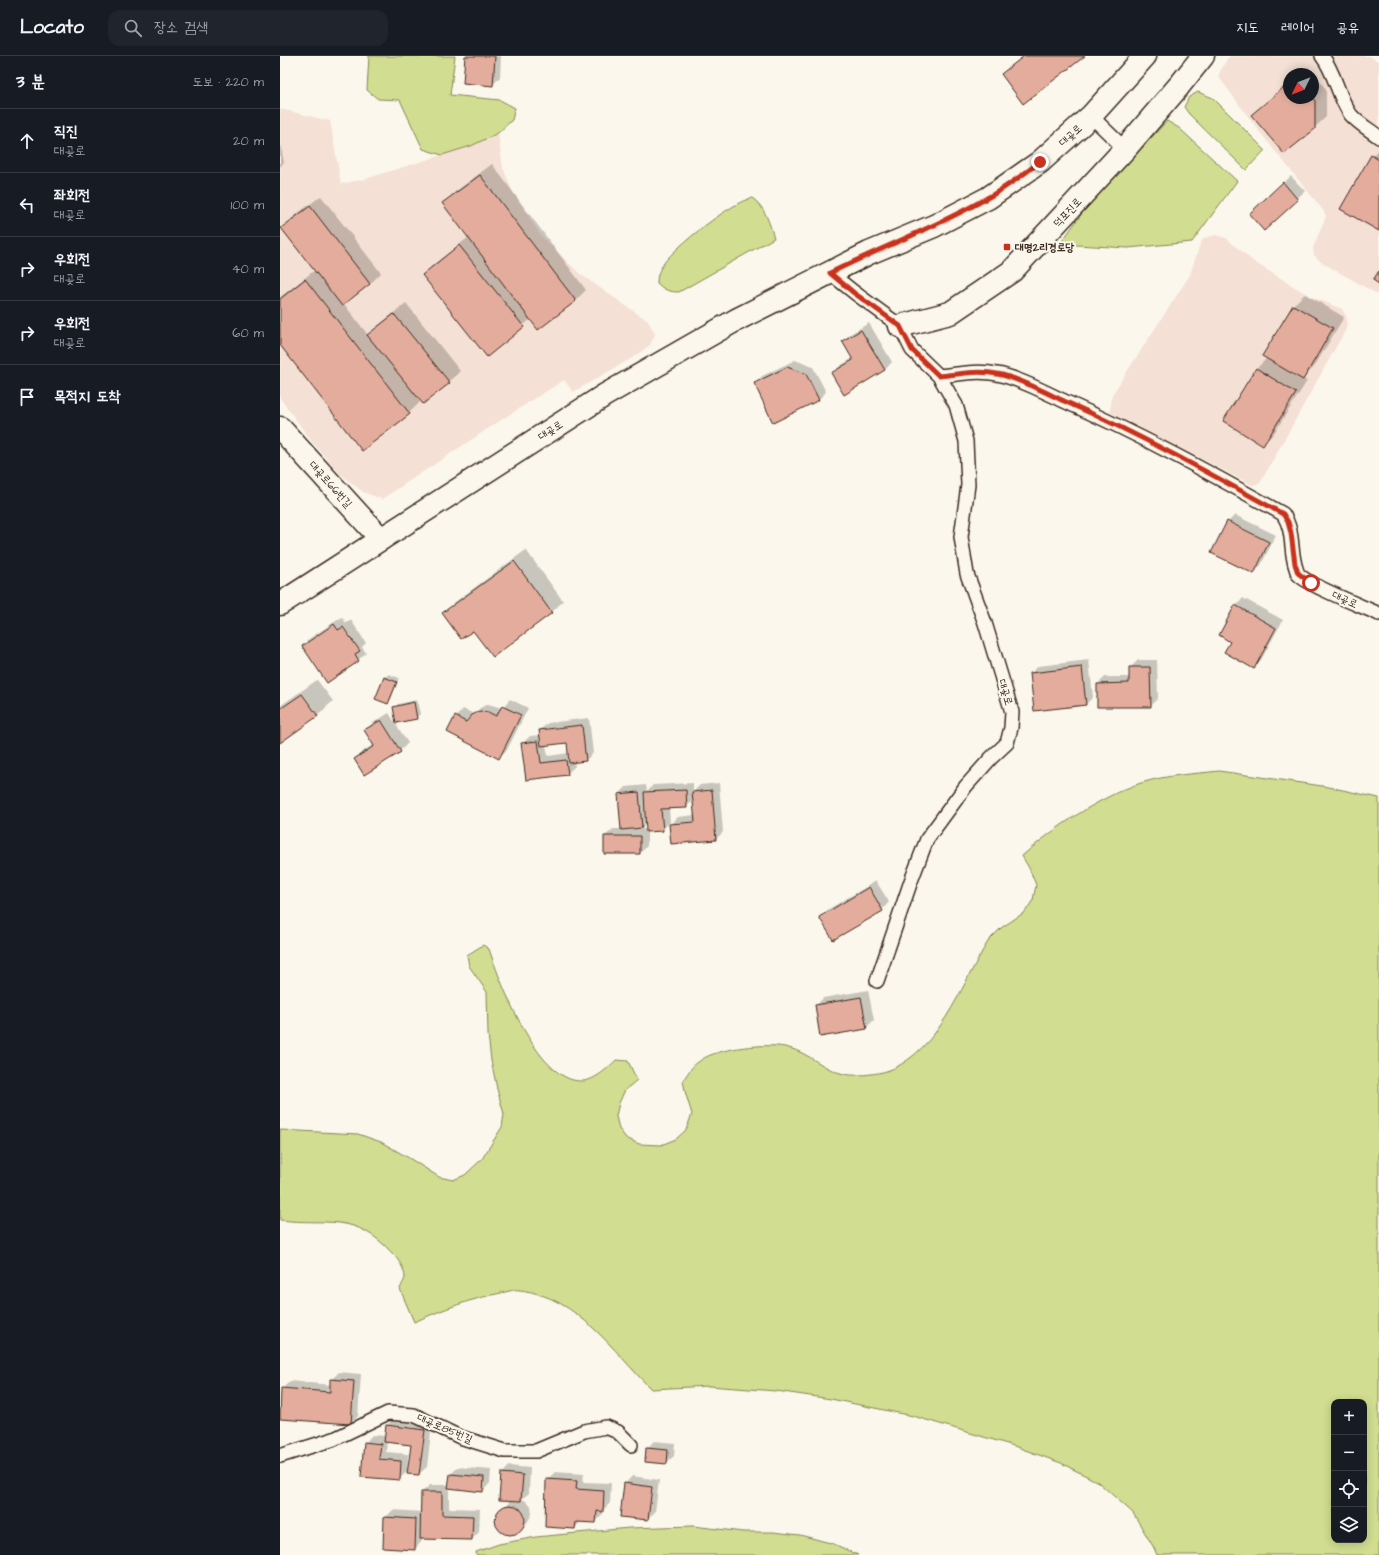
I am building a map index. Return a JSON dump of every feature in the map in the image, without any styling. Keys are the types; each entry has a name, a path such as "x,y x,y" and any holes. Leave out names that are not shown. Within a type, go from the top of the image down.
{"street":[{"name":"대곶로","path":"280,604 605,395 736,320 869,253 934,226 988,198 1040,162 1091,116 1145,56"},
{"name":"덕포진로","path":"900,326 950,313 1012,271 1125,149 1203,56"},
{"name":"대곶로66번길","path":"280,428 381,539"}],"lane":[{"path":"1322,56 1334,75 1345,106 1352,116 1379,137"},
{"path":"1091,116 1125,149"},
{"name":"대곶로","path":"830,273 854,293 900,326 912,350 939,376 956,405 966,441 968,485 961,537 967,574 985,623 1012,712 1011,728 1007,743 991,758 966,786 927,838 877,981"},
{"name":"대곶로","path":"939,376 975,373 997,374 1025,384 1080,408 1213,474 1283,514 1288,522 1291,533 1295,564 1298,573 1311,583 1379,614"},
{"name":"대곶로85번길","path":"280,1456 334,1439 388,1413 414,1415 460,1437 505,1450 536,1450 584,1431 606,1427 618,1432 630,1445"}],"shaded area":[{"path":"1230,56 1370,56 1379,61 1379,295 1321,262 1314,255 1313,248 1326,216 1323,210 1259,131 1218,76"},
{"path":"280,109 330,121 341,184 365,179 471,146 498,133 503,168 513,192 541,236 580,274 648,321 655,334 650,345 632,358 573,392 564,380 382,499 363,492 339,473 312,442 280,398"},
{"path":"1216,235 1226,238 1254,262 1310,296 1342,309 1347,318 1346,329 1260,483 1252,485 1110,412 1112,395 1190,275 1200,244 1204,238"}],"green space":[{"path":"369,56 455,56 450,95 500,100 515,108 512,120 498,133 471,146 442,155 423,149 400,100 378,99 367,90"},
{"path":"1198,92 1213,98 1265,150 1246,170 1189,114 1184,107 1189,97"},
{"path":"1167,121 1179,128 1237,181 1192,242 1128,248 1076,245 1058,247 1087,206"},
{"path":"752,198 757,201 764,211 774,238 679,292 667,290 657,283 658,275 662,266 670,256 692,236 732,207"},
{"path":"1219,771 1329,787 1379,798 1379,1555 1157,1555 1133,1513 1098,1482 1061,1463 1014,1446 913,1416 831,1399 776,1391 709,1386 651,1389 608,1343 577,1314 560,1303 541,1295 520,1290 490,1295 468,1301 414,1322 400,1289 405,1278 403,1268 395,1256 379,1240 366,1231 340,1223 280,1220 280,1130 358,1134 381,1142 439,1177 453,1180 465,1175 482,1159 502,1127 504,1114 491,1060 488,1034 487,992 469,966 467,955 483,945 489,949 502,984 523,1028 535,1048 549,1065 564,1076 585,1081 604,1071 616,1060 628,1061 637,1080 625,1090 619,1103 616,1116 619,1129 626,1138 639,1144 661,1145 676,1139 686,1130 692,1114 683,1081 693,1066 709,1056 719,1052 744,1047 780,1046 796,1050 837,1072 851,1075 879,1073 890,1070 916,1054 941,1025 989,940 1001,928 1025,912 1033,900 1036,885 1022,856 1063,824 1094,804 1141,783 1180,775"},
{"path":"693,1526 743,1532 773,1532 800,1535 834,1544 858,1555 476,1555 476,1552 499,1544 536,1537 629,1528"}],"building":[{"path":"465,56 495,56 493,86 463,83"},
{"path":"1024,56 1085,56 1023,104 1001,74"},
{"path":"1283,88 1283,104 1315,104 1315,129 1284,154 1251,115"},
{"path":"1371,155 1379,160 1379,231 1340,209"},
{"path":"480,175 576,301 538,330 442,203"},
{"path":"1283,182 1298,200 1264,231 1249,214"},
{"path":"310,206 370,284 342,306 281,228"},
{"path":"459,245 524,327 487,357 422,275"},
{"path":"1379,271 1379,284 1373,280"},
{"path":"305,279 410,414 362,451 280,345 280,299"},
{"path":"1293,305 1333,328 1303,380 1262,356"},
{"path":"394,314 450,383 423,404 367,335"},
{"path":"861,330 885,370 844,395 831,373 853,360 842,341"},
{"path":"787,367 806,374 819,400 773,423 754,383"},
{"path":"1256,368 1296,393 1263,446 1223,421"},
{"path":"1227,521 1269,542 1254,574 1211,553"},
{"path":"514,561 552,613 493,657 473,631 461,639 442,613"},
{"path":"1235,605 1276,628 1254,669 1224,652 1230,642 1219,635"},
{"path":"334,624 338,630 343,627 360,651 355,654 359,661 327,683 302,646"},
{"path":"1082,667 1086,705 1034,711 1030,673"},
{"path":"1129,667 1150,667 1151,707 1097,707 1097,684 1129,683"},
{"path":"384,677 397,682 388,704 375,699"},
{"path":"302,694 318,716 280,743 280,709"},
{"path":"414,702 417,719 396,723 393,707"},
{"path":"502,706 521,715 499,759 447,732 455,716 466,722 472,715 480,711 488,712 496,716"},
{"path":"381,720 401,752 364,775 354,759 374,746 364,730"},
{"path":"582,725 586,761 569,763 567,743 541,746 539,730"},
{"path":"538,741 541,763 566,760 568,775 526,780 521,743"},
{"path":"686,790 687,808 661,809 663,831 646,832 644,792"},
{"path":"712,790 716,840 671,844 669,824 695,822 692,792"},
{"path":"639,792 642,828 621,830 618,794"},
{"path":"604,836 640,836 640,854 604,854"},
{"path":"869,887 883,911 833,940 819,917"},
{"path":"861,997 867,1029 820,1037 815,1005"},
{"path":"330,1379 354,1381 351,1424 280,1419 281,1388 330,1392"},
{"path":"386,1425 425,1430 419,1475 407,1474 411,1445 384,1442"},
{"path":"364,1442 381,1444 379,1459 401,1461 400,1480 361,1477"},
{"path":"646,1448 668,1450 667,1464 645,1462"},
{"path":"501,1473 523,1475 521,1501 499,1500"},
{"path":"450,1474 484,1477 483,1492 448,1488"},
{"path":"546,1479 577,1481 576,1489 604,1491 603,1512 597,1511 596,1523 576,1522 575,1529 545,1527"},
{"path":"624,1483 652,1487 648,1520 620,1517"},
{"path":"421,1492 442,1492 442,1515 473,1516 472,1540 420,1539"},
{"path":"510,1505 516,1506 524,1514 524,1526 516,1534 510,1535 504,1534 496,1526 495,1520 496,1514 504,1506"},
{"path":"384,1517 416,1519 415,1550 383,1548"}],"place":[{"name":"대명2리경로당","path":"1007,247"}],"route":[{"path":"1040,162 988,198 934,226 869,253 830,273 854,293 900,326 912,350 939,376 975,373 997,374 1025,384 1080,408 1213,474 1283,514 1288,522 1291,533 1295,564 1298,573 1311,583"}]}
